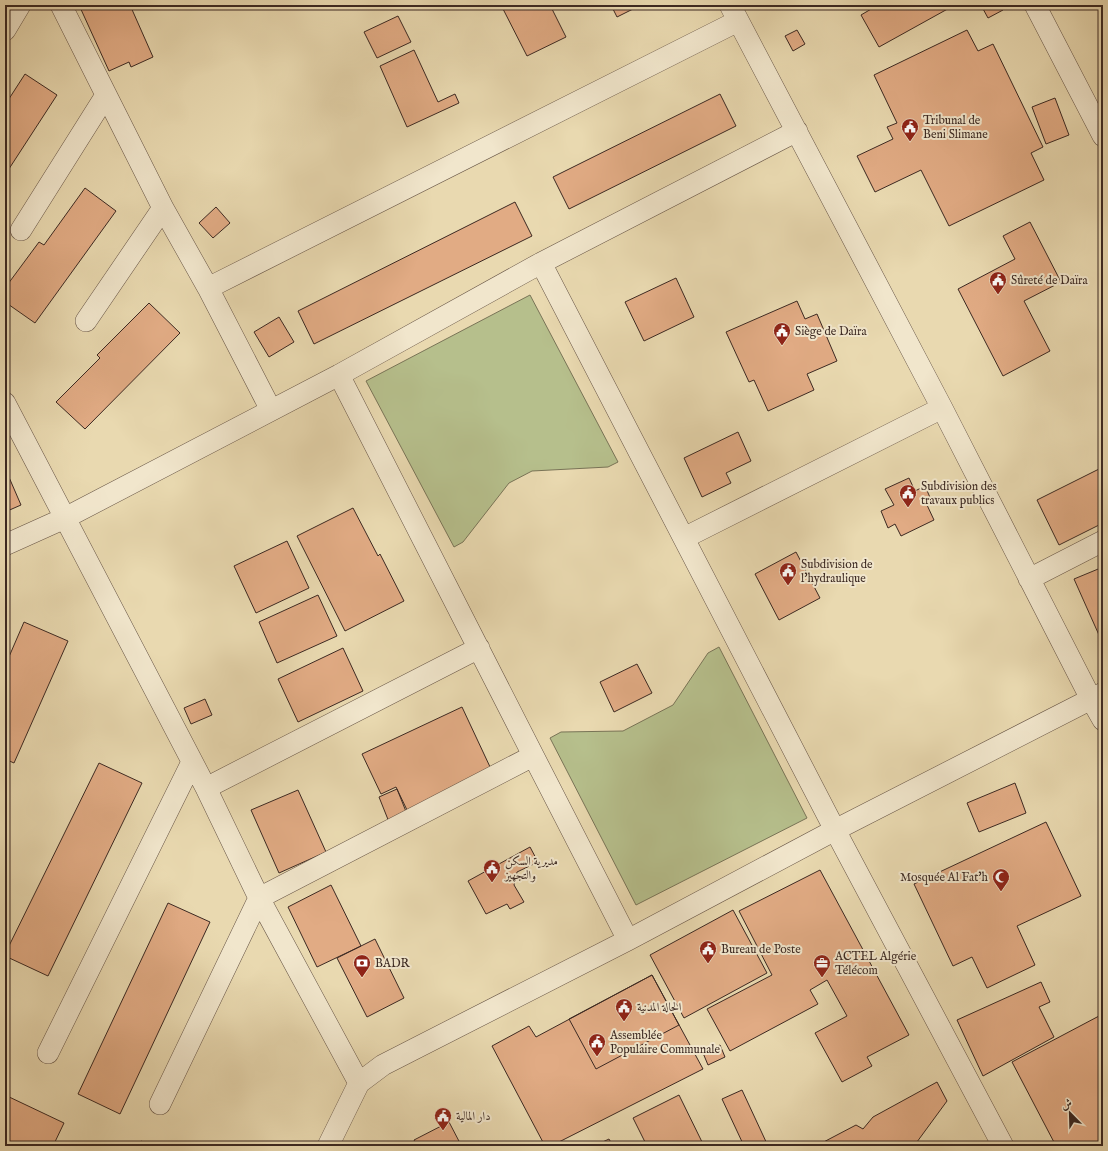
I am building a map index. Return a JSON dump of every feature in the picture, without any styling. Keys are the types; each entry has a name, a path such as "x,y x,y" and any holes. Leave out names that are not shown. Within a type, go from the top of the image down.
{"street":[{"path":"5,30 20,5"},
{"path":"61,5 164,208 208,288 271,410"},
{"path":"1035,5 1103,136"},
{"path":"208,288 734,13 942,408 1029,579 1097,696 1103,720"},
{"path":"21,230 106,95"},
{"path":"5,545 65,518 339,375 541,263 797,131"},
{"path":"86,321 164,208"},
{"path":"541,263 835,830 1003,1146"},
{"path":"339,375 628,940"},
{"path":"5,403 206,788 259,898 359,1083"},
{"path":"684,538 942,408"},
{"path":"1029,579 1103,541"},
{"path":"206,788 479,648"},
{"path":"328,1146 359,1083 383,1065 628,940 835,830 1097,696"},
{"path":"160,1104 259,898 533,756"},
{"path":"48,1053 192,762"}],"green space":[{"path":"530,295 618,462 608,467 532,471 509,483 463,542 454,547 366,381"},
{"path":"719,647 807,818 636,905 550,738 561,732 623,731 673,705 708,653"}],"building":[{"path":"79,5 130,5 153,57 131,67 129,62 109,71"},
{"path":"501,5 550,5 566,37 527,56"},
{"path":"611,5 641,5 617,17"},
{"path":"878,5 953,6 879,47 861,15"},
{"path":"986,5 1000,5 1003,10 988,18 982,7"},
{"path":"398,16 411,42 377,58 364,32"},
{"path":"797,30 805,44 793,51 785,36"},
{"path":"967,30 978,51 993,44 1043,147 1031,153 1044,180 949,226 921,170 875,192 857,156 893,139 887,127 897,123 874,75"},
{"path":"414,50 438,102 455,94 459,103 407,127 380,66"},
{"path":"25,74 57,95 5,175 5,105"},
{"path":"720,94 736,126 569,209 553,177"},
{"path":"1055,98 1069,135 1046,144 1032,107"},
{"path":"85,188 116,211 35,323 5,302 5,288 39,242 44,245"},
{"path":"515,202 532,236 314,344 298,311"},
{"path":"216,207 230,223 213,238 199,223"},
{"name":"Sûreté de Daïra","path":"1030,222 1061,282 1024,301 1050,351 1003,376 958,289 1015,259 1003,236"},
{"path":"676,278 694,317 644,341 625,302"},
{"name":"Siège de Daïra","path":"797,301 805,319 817,314 837,361 807,374 814,390 768,411 754,380 749,382 726,332"},
{"path":"149,303 180,333 85,429 56,402 100,358 97,355"},
{"path":"279,317 294,342 269,357 254,332"},
{"path":"738,432 751,461 726,473 731,483 702,497 684,458"},
{"path":"1103,467 1103,523 1059,545 1037,500"},
{"path":"5,468 21,505 5,512"},
{"name":"Subdivision des travaux publics","path":"909,478 915,491 925,486 932,502 927,505 934,520 901,536 895,524 888,528 881,511 894,505 885,489"},
{"path":"353,508 378,556 380,554 404,601 345,631 297,536"},
{"path":"287,541 309,588 256,613 234,566"},
{"name":"Subdivision de l'hydraulique","path":"796,552 820,598 779,620 755,574"},
{"path":"1103,567 1103,644 1074,579"},
{"path":"318,595 337,636 277,663 259,622"},
{"path":"24,622 68,641 14,763 5,759 5,666"},
{"path":"343,648 363,691 298,722 278,679"},
{"path":"637,664 652,693 614,712 600,682"},
{"path":"205,699 212,715 191,724 184,708"},
{"path":"462,707 491,769 407,810 396,787 381,794 362,754"},
{"path":"99,763 142,783 48,976 5,956 5,954"},
{"path":"1015,783 1026,813 979,832 967,803"},
{"path":"397,789 407,814 389,822 379,797"},
{"path":"298,790 326,852 279,873 251,810"},
{"path":"1046,822 1081,896 1017,926 1035,965 987,988 972,957 953,966 914,884"},
{"name":"مديرية السكن والتجهيز","path":"530,847 538,862 517,872 514,885 524,902 510,909 507,904 486,914 468,881"},
{"name":"ACTEL Algérie Télécom","path":"820,870 909,1035 867,1057 872,1066 842,1082 815,1033 847,1016 827,980 810,990 818,1004 730,1051 707,1009 772,975 739,911"},
{"path":"331,885 361,946 317,967 288,907"},
{"path":"168,903 210,922 120,1114 78,1094"},
{"name":"Bureau de Poste","path":"733,910 767,973 684,1018 650,955"},
{"path":"375,939 404,998 367,1017 337,958"},
{"name":"Assemblée Populaire Communale","path":"652,975 703,1069 551,1146 545,1146 492,1046 529,1026 536,1037"},
{"name":"الحالة المدنية","path":"652,975 679,1025 596,1069 569,1019"},
{"path":"1041,982 1050,1002 1039,1007 1054,1037 983,1076 957,1020"},
{"path":"1099,1016 1103,1024 1103,1146 1056,1146 1012,1062"},
{"path":"720,1045 725,1057 708,1065 703,1053"},
{"path":"937,1082 947,1101 914,1146 816,1146 856,1125 863,1129 873,1117"},
{"path":"742,1090 768,1146 744,1146 722,1099"},
{"path":"5,1095 64,1123 53,1146 5,1146"},
{"path":"679,1095 704,1146 647,1146 633,1118"},
{"name":"دار المالية","path":"449,1122 461,1145 478,1146 417,1146 414,1140"},
{"path":"609,1139 613,1146 594,1146"},
{"path":"141,1141 151,1146 139,1146"}],"place":[{"name":"Tribunal de Beni Slimane","path":"910,142"},
{"name":"Sûreté de Daïra","path":"998,295"},
{"name":"Siège de Daïra","path":"782,346"},
{"name":"Subdivision des travaux publics","path":"908,508"},
{"name":"Subdivision de l'hydraulique","path":"788,586"},
{"name":"مديرية السكن والتجهيز","path":"492,883"},
{"name":"Mosquée Al Fat'h","path":"1001,892"},
{"name":"Bureau de Poste","path":"708,964"},
{"name":"BADR","path":"362,978"},
{"name":"ACTEL Algérie Télécom","path":"822,978"},
{"name":"الحالة المدنية","path":"624,1022"},
{"name":"Assemblée Populaire Communale","path":"597,1057"},
{"name":"دار المالية","path":"443,1131"}]}
